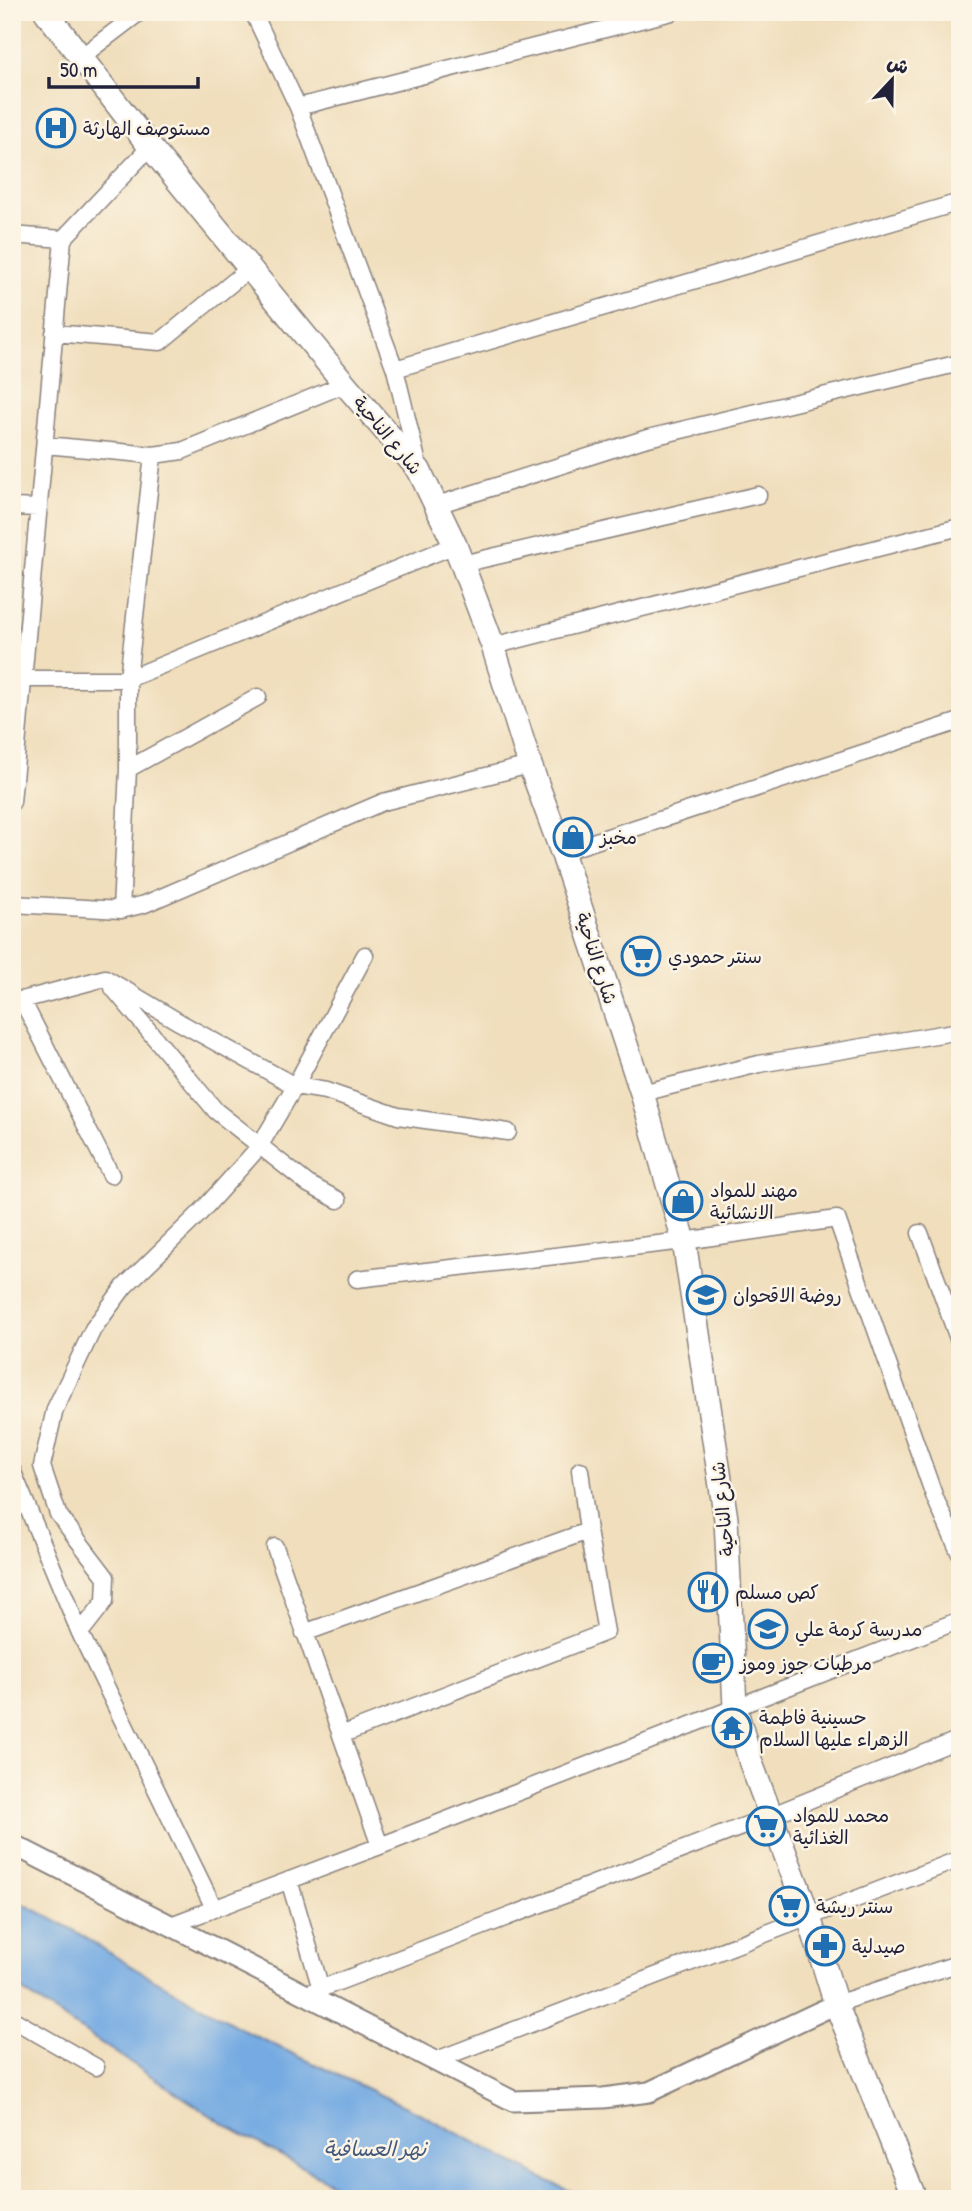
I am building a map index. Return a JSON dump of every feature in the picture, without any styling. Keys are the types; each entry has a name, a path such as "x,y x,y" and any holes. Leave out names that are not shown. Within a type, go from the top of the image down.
{"main road":[{"name":"شارع الناحية","path":"46,12 150,147 419,470 459,554 493,646 530,765 562,852 642,1093 684,1241 726,1519 735,1707 751,1763 809,1917 836,2004 915,2199"}],"street":[{"path":"80,57 140,12"},
{"path":"253,12 298,107 395,369 419,470"},
{"path":"298,107 672,12"},
{"path":"12,802 63,239 150,147"},
{"path":"395,369 960,202"},
{"path":"12,235 63,239"},
{"path":"54,333 160,342 250,268"},
{"path":"437,505 644,439 960,363"},
{"path":"44,444 153,456 182,451 345,384"},
{"path":"121,910 128,769 128,679 153,456"},
{"path":"23,679 128,679 459,554 758,495"},
{"path":"12,506 39,508"},
{"path":"493,646 960,527"},
{"path":"128,769 258,698"},
{"path":"562,852 960,721"},
{"path":"12,904 121,910 145,904 383,802 530,765"},
{"path":"80,1633 105,1601 106,1577 58,1514 42,1465 55,1409 93,1329 124,1287 199,1214 259,1147 365,955"},
{"path":"105,978 216,1111 308,1184 338,1200"},
{"path":"111,1175 17,999 105,978 295,1086 326,1090 398,1116 508,1132"},
{"path":"642,1093 759,1064 960,1031"},
{"path":"357,1279 684,1241 837,1219 935,1498 960,1554"},
{"path":"920,1233 960,1344"},
{"path":"12,1470 80,1633 214,1908"},
{"path":"341,1735 606,1632 580,1470"},
{"path":"304,1633 588,1531"},
{"path":"275,1547 380,1846"},
{"path":"171,1924 380,1846 960,1620"},
{"path":"314,1991 770,1816 960,1739"},
{"path":"12,1844 171,1924 314,1991 434,2061 513,2101 603,2098 649,2092 836,2004 960,1963"},
{"path":"434,2061 960,1859"},
{"path":"289,1880 314,1991"},
{"path":"12,2019 96,2067"}],"water":[{"name":"نهر العسافية","path":"12,1898 70,1928 134,1968 249,2033 421,2114 587,2199 361,2199 225,2125 12,1984"}],"place":[{"name":"مستوصف الهارثة","path":"56,128"},
{"name":"مخبز","path":"573,837"},
{"name":"سنتر حمودي","path":"641,956"},
{"name":"مهند للمواد الانشائية","path":"683,1201"},
{"name":"روضة الاقحوان","path":"706,1295"},
{"name":"كص مسلم","path":"708,1592"},
{"name":"مدرسة كرمة علي","path":"768,1629"},
{"name":"مرطبات جوز وموز","path":"713,1663"},
{"name":"حسينية فاطمة الزهراء عليها السلام","path":"732,1728"},
{"name":"محمد للمواد الغذائية","path":"766,1826"},
{"name":"سنتر ريشة","path":"789,1906"},
{"name":"صيدلية","path":"825,1946"}]}
